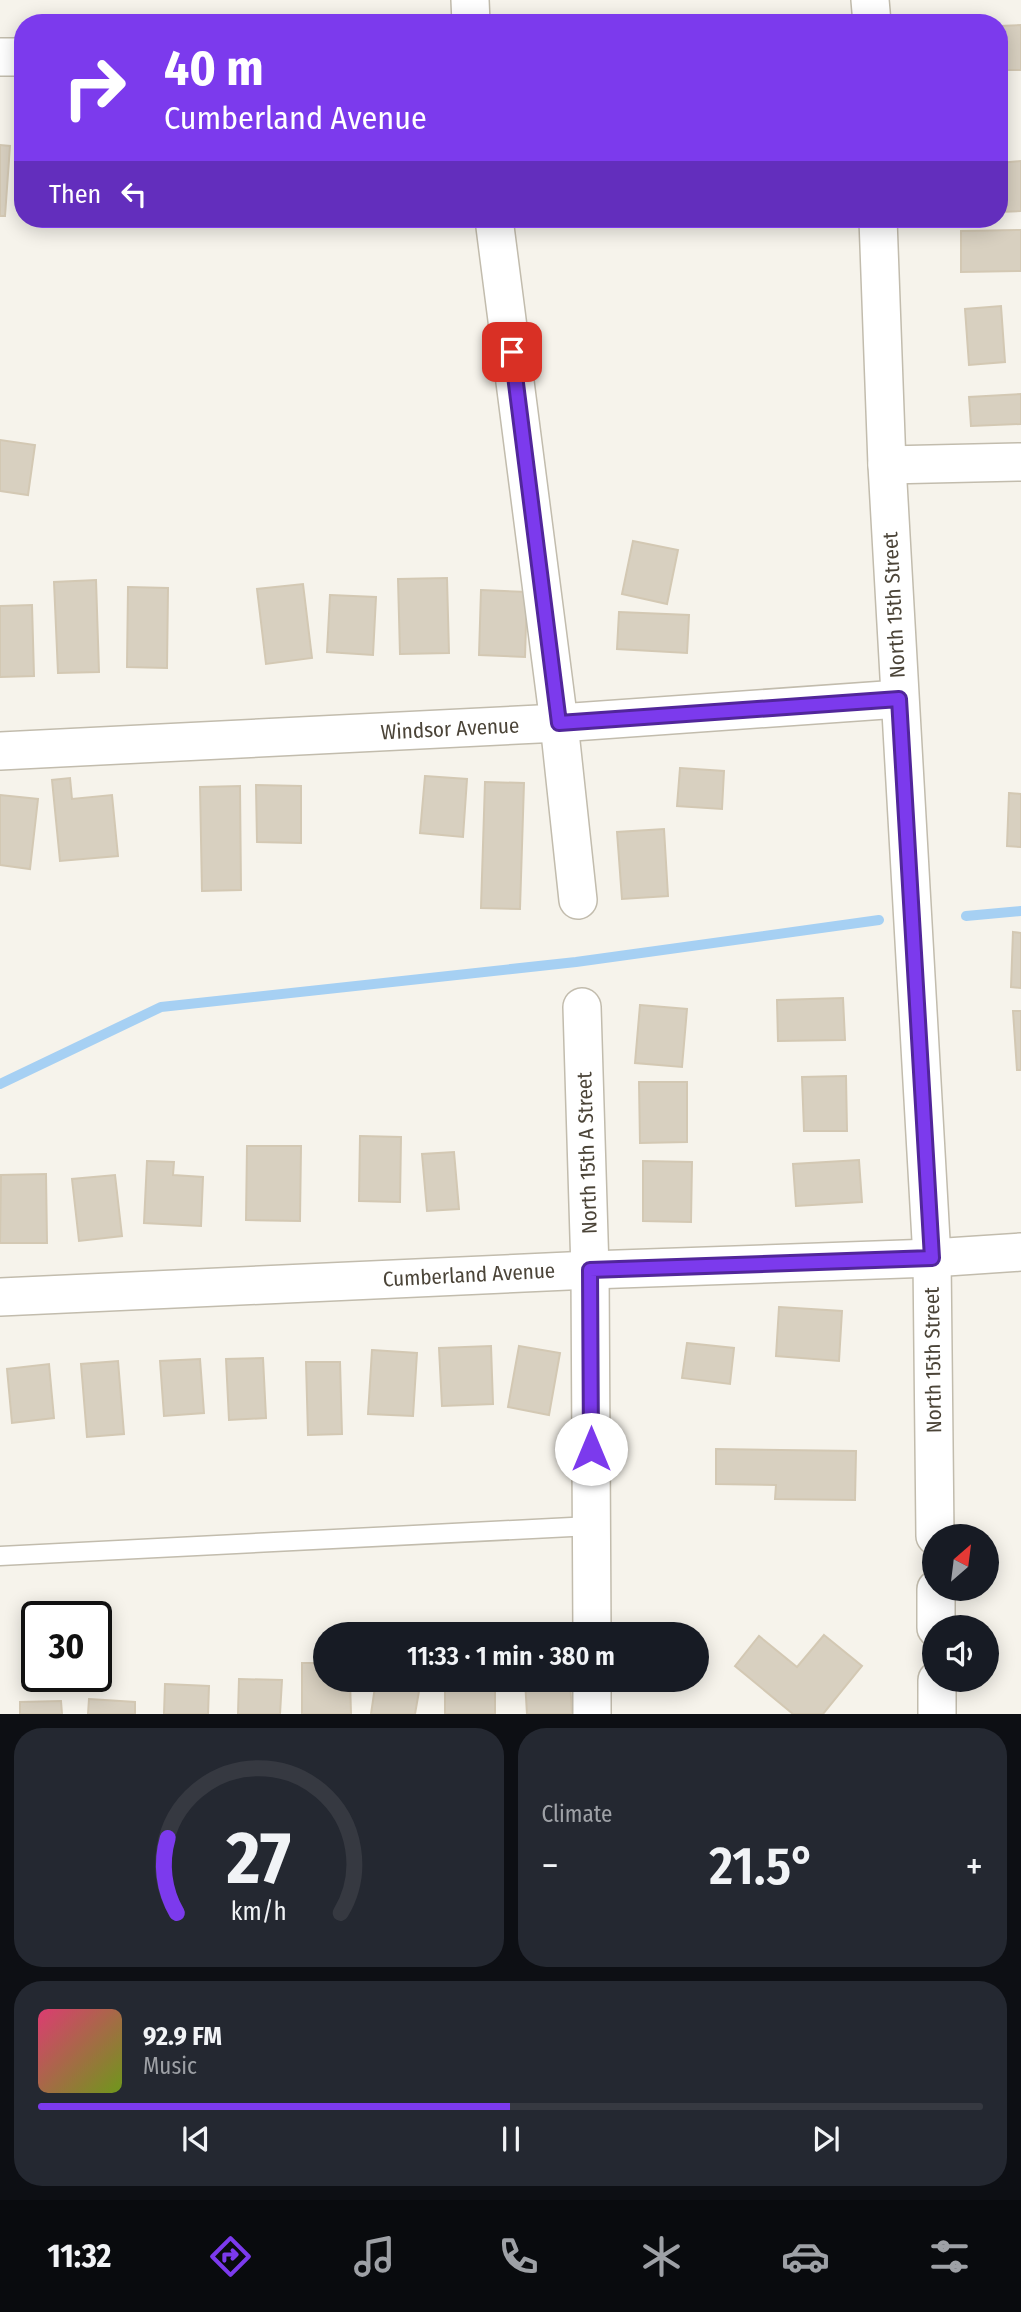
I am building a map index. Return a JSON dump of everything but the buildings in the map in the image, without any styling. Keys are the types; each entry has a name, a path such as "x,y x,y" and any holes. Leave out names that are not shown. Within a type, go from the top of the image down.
{"street":[{"path":"495,228 559,723 578,900"},
{"name":"North 15th Street","path":"878,228 899,699 932,1258 935,1524"},
{"path":"887,465 1021,462"},
{"name":"Windsor Avenue","path":"0,751 559,723 899,699"},
{"name":"North 15th A Street","path":"582,1007 590,1270 592,1622"},
{"name":"Cumberland Avenue","path":"0,1297 1021,1252"},
{"path":"592,1692 592,1713"},
{"path":"937,1692 937,1713"}],"lane":[{"path":"0,1556 592,1526"}],"waterway":[{"path":"966,916 1021,911"},
{"path":"0,1084 161,1007 576,962 879,920"}],"route":[{"path":"512,352 559,723 899,699 932,1258 590,1270 591,1449"}]}
